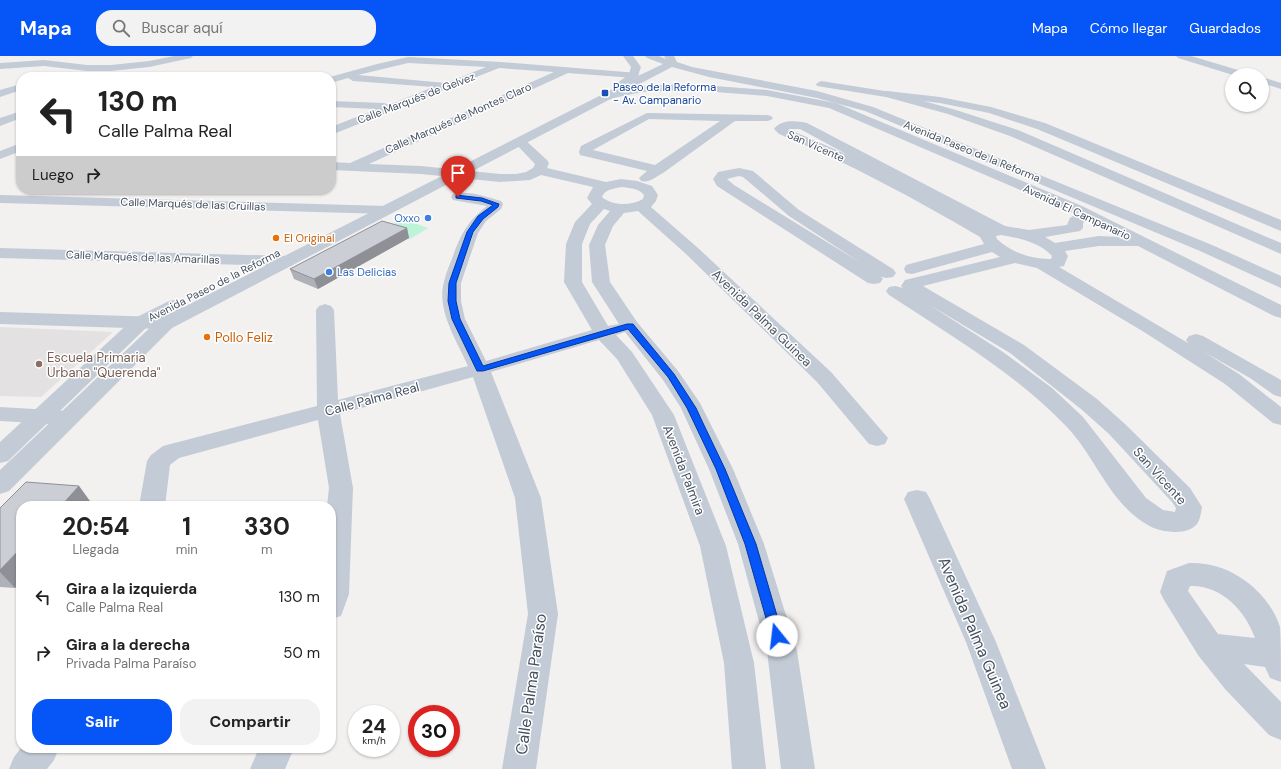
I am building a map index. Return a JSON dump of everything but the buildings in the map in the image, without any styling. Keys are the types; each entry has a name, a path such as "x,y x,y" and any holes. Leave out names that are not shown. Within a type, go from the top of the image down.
{"street":[{"path":"116,64 146,56"},
{"path":"155,56 174,56"},
{"path":"0,65 55,60 93,64 116,64 151,61 174,56"},
{"path":"0,65 44,63 87,68 122,67 149,64 188,56"},
{"path":"336,79 380,66 408,60 634,75 636,67 628,56"},
{"path":"636,56 655,64 667,63 670,57"},
{"name":"Avenida Paseo de la Reforma","path":"650,56 666,63 716,76 811,93 869,109 1079,194 1206,248 1281,283"},
{"path":"1181,56 1225,69"},
{"name":"Avenida Paseo de la Reforma","path":"0,455 140,323 262,260 368,209 520,142 672,63 670,57"},
{"name":"Avenida Paseo de la Reforma","path":"691,59 712,67 744,74 887,94 952,112 1014,134 1281,249"},
{"name":"Calle Marqués de Gelvez","path":"336,128 501,65"},
{"name":"Calle Marqués de Montes Claro","path":"350,167 567,70"},
{"name":"Avenida Paseo de la Reforma","path":"0,485 165,324 387,210 450,173 619,87 634,75"},
{"path":"336,79 450,85"},
{"path":"1269,82 1281,86"},
{"name":"Avenida El Campanario","path":"609,96 642,90 690,87 767,93 832,105 1086,214 1281,312"},
{"path":"4,93 16,89"},
{"path":"4,93 16,93"},
{"path":"887,94 940,100 991,110 1041,126 1281,226"},
{"path":"336,104 394,106"},
{"path":"0,122 16,116"},
{"path":"658,170 585,152 586,149 647,116 767,118"},
{"path":"637,185 733,117"},
{"path":"892,118 994,174"},
{"name":"San Vicente","path":"921,192 780,129 783,126 803,126 921,192 994,236 1015,258"},
{"path":"1014,134 1033,145 1036,153 1030,155"},
{"path":"520,142 542,163 534,173"},
{"path":"0,156 16,149"},
{"path":"981,154 1016,157"},
{"path":"0,156 16,157"},
{"name":"Avenida Palma Guinea","path":"336,166 420,170 500,178 516,178 534,173 613,199 692,251 824,377 877,438"},
{"name":"San Vicente","path":"896,281 794,213 748,174 731,172 721,177 720,179 722,183 729,188 896,281 1017,348 1089,404 1117,429 1181,495 1189,507 1187,518 1177,523 1156,518 1137,505 1075,422 1044,393 896,281"},
{"path":"1075,228 1075,221 1086,214 1074,177 1093,173 1122,180"},
{"path":"613,199 649,200 651,194 647,189 637,185 621,183 613,199 606,225 597,245 601,282 630,326 671,376 692,408 720,469 751,544 782,651 798,769"},
{"name":"Calle Palma Paraíso","path":"458,197 482,200 496,204 496,206 481,218 470,232 452,283 452,301 456,319 480,369 528,498 543,614 518,769"},
{"name":"Calle Marqués de las Cruillas","path":"0,199 387,210"},
{"name":"Avenida Palmira","path":"613,199 583,222 574,244 573,282 603,333 625,356 663,415 713,546 739,663 749,769"},
{"path":"896,281 994,236 1029,235 1075,228 1099,240 1118,243 1143,242"},
{"path":"1029,235 1051,258 1159,326 1232,379 1281,418"},
{"path":"896,281 1015,258 1028,262 1051,258 1099,240"},
{"name":"Calle Marqués de las Amarillas","path":"0,253 287,261"},
{"path":"325,310 328,411 341,488 336,576"},
{"path":"0,318 165,324"},
{"name":"Calle Palma Real","path":"153,501 159,461 171,452 328,411 630,326"},
{"path":"1159,326 1257,374 1281,390"},
{"path":"0,414 68,418"},
{"name":"Avenida Palma Guinea","path":"917,499 981,642 1029,769"},
{"path":"1278,661 1258,613 1242,595 1225,582 1209,576 1191,574 1177,579 1174,592 1184,610 1240,683 1265,710 1281,724"},
{"path":"1211,647 1278,661"},
{"path":"26,769 38,753"},
{"path":"267,769 275,753"}],"shaded area":[{"name":"Escuela Primaria Urbana \"Querenda\"","path":"0,327 113,332 41,397 0,396"}],"green space":[{"path":"403,219 428,228 410,239 382,230"}],"place":[{"name":"Paseo de la Reforma - Av. Campanario","path":"605,93"},
{"name":"Oxxo","path":"428,218"},
{"name":"El Original","path":"276,238"},
{"name":"Las Delicias","path":"329,272"},
{"name":"Pollo Feliz","path":"207,337"},
{"name":"Escuela Primaria Urbana \"Querenda\"","path":"39,364"}],"route":[{"path":"458,197 482,200 496,204 496,206 486,212 470,232 452,283 452,301 456,319 468,348 480,369 630,326 671,376 692,408 720,469 751,544 777,636"}]}
